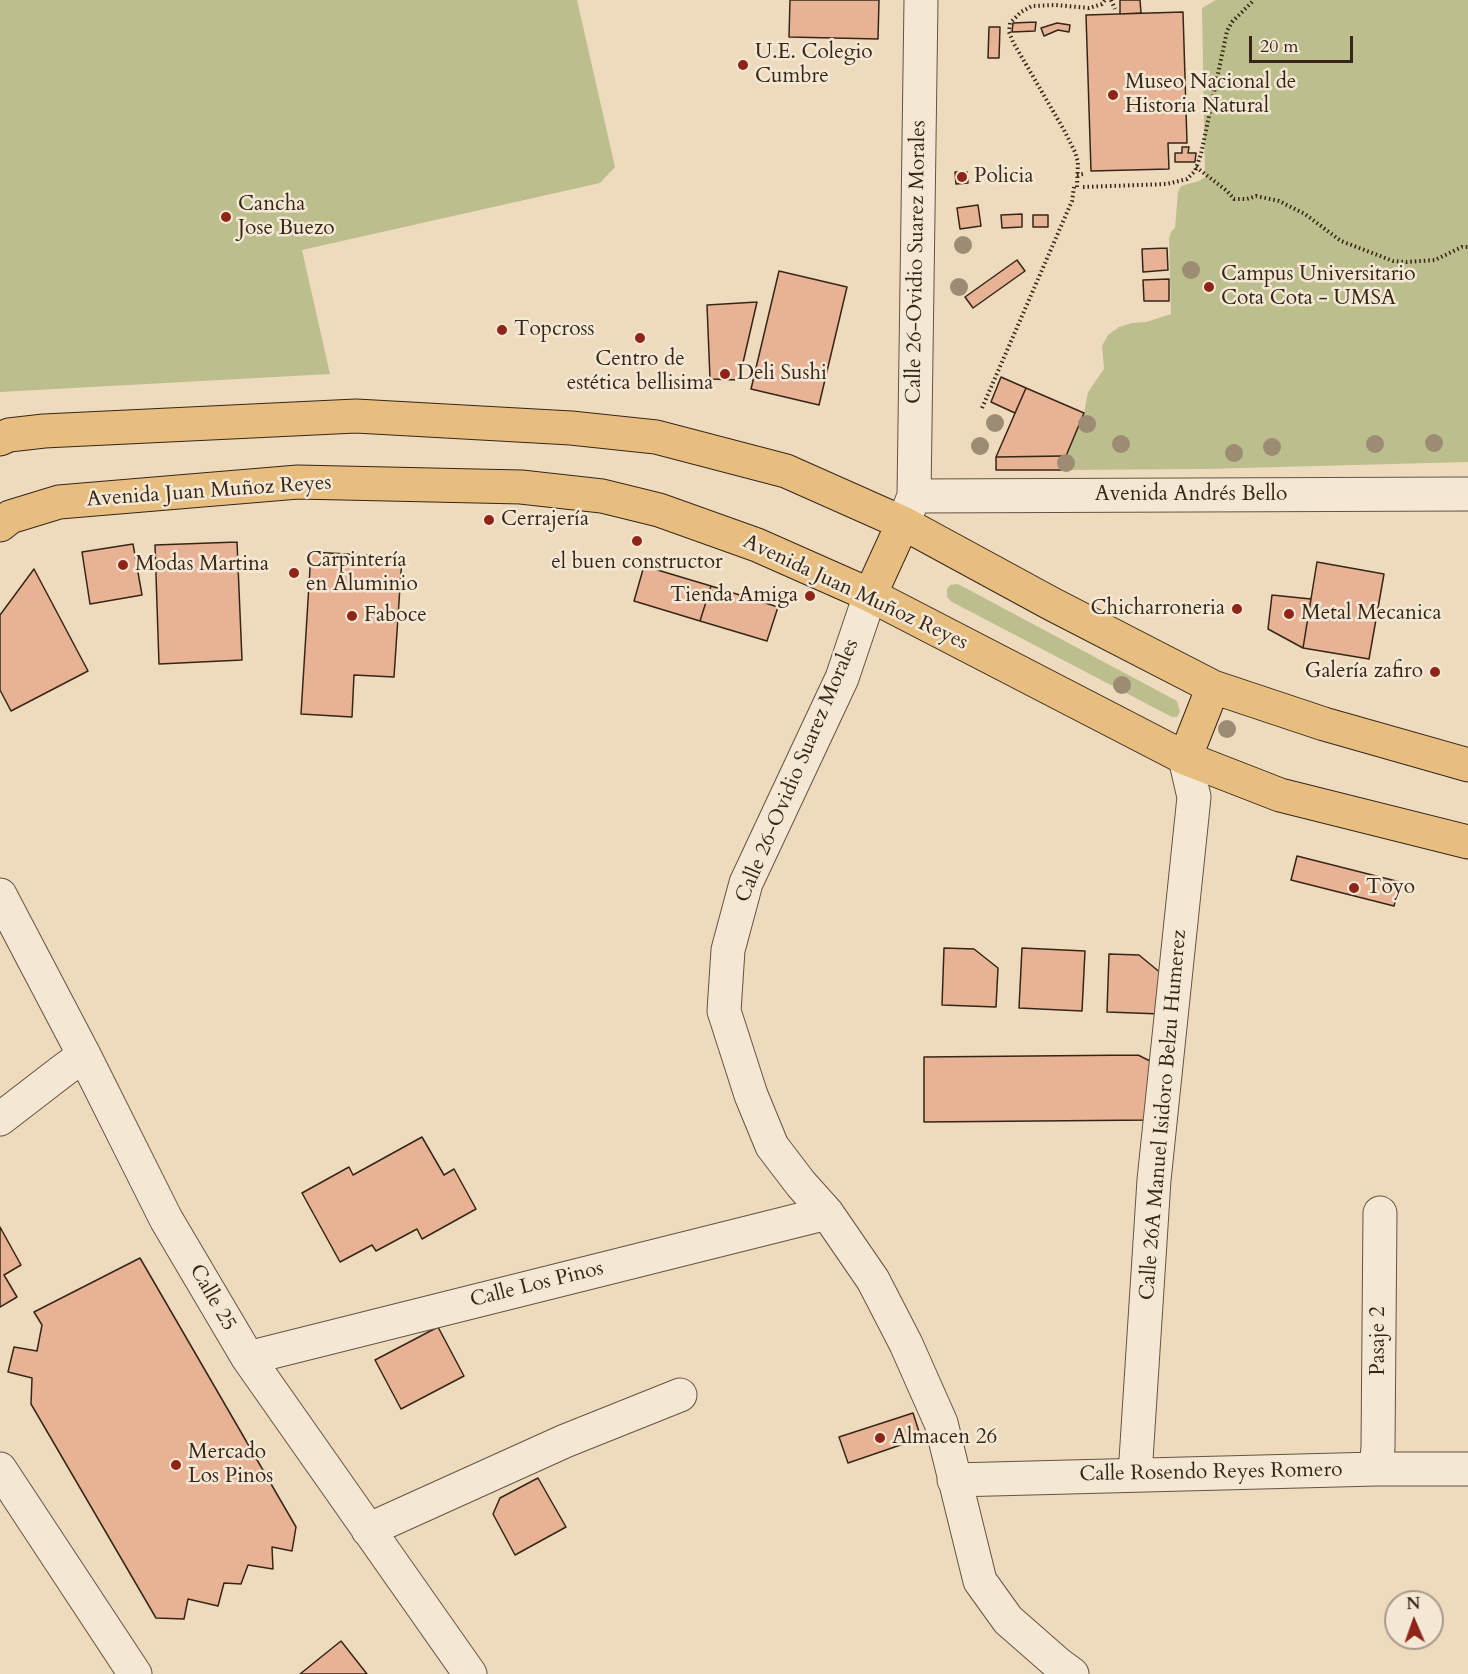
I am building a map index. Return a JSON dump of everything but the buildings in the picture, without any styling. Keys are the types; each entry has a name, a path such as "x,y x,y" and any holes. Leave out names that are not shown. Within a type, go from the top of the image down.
{"main road":[{"path":"3,435 356,416 571,428 656,437 786,471 908,510 1052,604 1213,687 1324,724 1468,765"},
{"name":"Avenida Juan Muñoz Reyes","path":"0,525 10,517 59,502 298,482 521,487 602,496 659,510 757,545 870,595 1185,758 1280,795 1468,842"},
{"path":"870,595 908,510"},
{"path":"1185,758 1213,687"}],"street":[{"name":"Calle 26-Ovidio Suarez Morales","path":"908,510 921,0"},
{"name":"Avenida Andrés Bello","path":"908,510 1468,494"},
{"name":"Calle 26-Ovidio Suarez Morales","path":"870,595 842,678 746,883 728,950 724,1011 751,1095 772,1146 801,1184 827,1212 873,1280 906,1344 941,1423 980,1581 1008,1620 1072,1674"},
{"name":"Calle 26A Manuel Isidoro Belzu Humerez","path":"1136,1474 1154,1180 1194,797 1185,758"},
{"name":"Calle 25","path":"0,895 84,1055 166,1219 248,1358 470,1674"},
{"path":"0,1119 84,1055"},
{"name":"Calle Los Pinos","path":"248,1358 827,1212"},
{"name":"Pasaje 2","path":"1376,1469 1380,1213"},
{"path":"368,1530 565,1440 680,1395"},
{"path":"0,1469 135,1674"},
{"name":"Calle Rosendo Reyes Romero","path":"954,1480 1136,1474 1468,1469"}],"path":[{"path":"982,408 1078,187 1078,162 1072,144 1013,42 1009,32 1010,23 1021,12 1032,6 1056,5 1089,8 1102,4 1105,0"},
{"path":"1111,0 1115,9"},
{"path":"1078,187 1167,184 1187,179 1196,167 1201,154 1227,31 1232,22 1254,0"},
{"path":"1196,167 1234,199 1256,196 1279,201 1305,214 1341,241 1393,261 1436,260 1462,247 1468,247"},
{"path":"1077,175 1083,174"}],"green space":[{"name":"Cancha Jose Buezo","path":"0,0 577,0 615,167 600,183 302,250 330,374 0,392"},
{"path":"1216,0 1468,0 1468,462 1204,469 1061,470 1061,456 1066,456 1084,413 1088,392 1104,369 1102,346 1108,335 1119,327 1171,314 1169,239 1175,228 1178,192 1181,186 1205,177 1202,8"},
{"path":"958,584 1177,701 1180,712 1177,717 1172,717 952,602 947,597 947,589 950,585"}],"place":[{"name":"U.E. Colegio Cumbre","path":"743,65"},
{"name":"Museo Nacional de Historia Natural","path":"1113,95"},
{"name":"Policia","path":"962,177"},
{"name":"Cancha Jose Buezo","path":"226,217"},
{"name":"Campus Universitario Cota Cota - UMSA","path":"1209,287"},
{"name":"Topcross","path":"502,330"},
{"name":"Centro de estética bellisima","path":"640,338"},
{"name":"Deli Sushi","path":"725,374"},
{"name":"Cerrajería","path":"489,520"},
{"name":"el buen constructor","path":"637,541"},
{"name":"Modas Martina","path":"123,565"},
{"name":"Carpintería en Aluminio","path":"294,573"},
{"name":"Tienda Amiga","path":"810,596"},
{"name":"Chicharroneria","path":"1237,609"},
{"name":"Metal Mecanica","path":"1289,614"},
{"name":"Faboce","path":"352,616"},
{"name":"Galería zafiro","path":"1435,672"},
{"name":"Toyo","path":"1354,888"},
{"name":"Almacen 26","path":"880,1438"},
{"name":"Mercado Los Pinos","path":"176,1465"}]}
